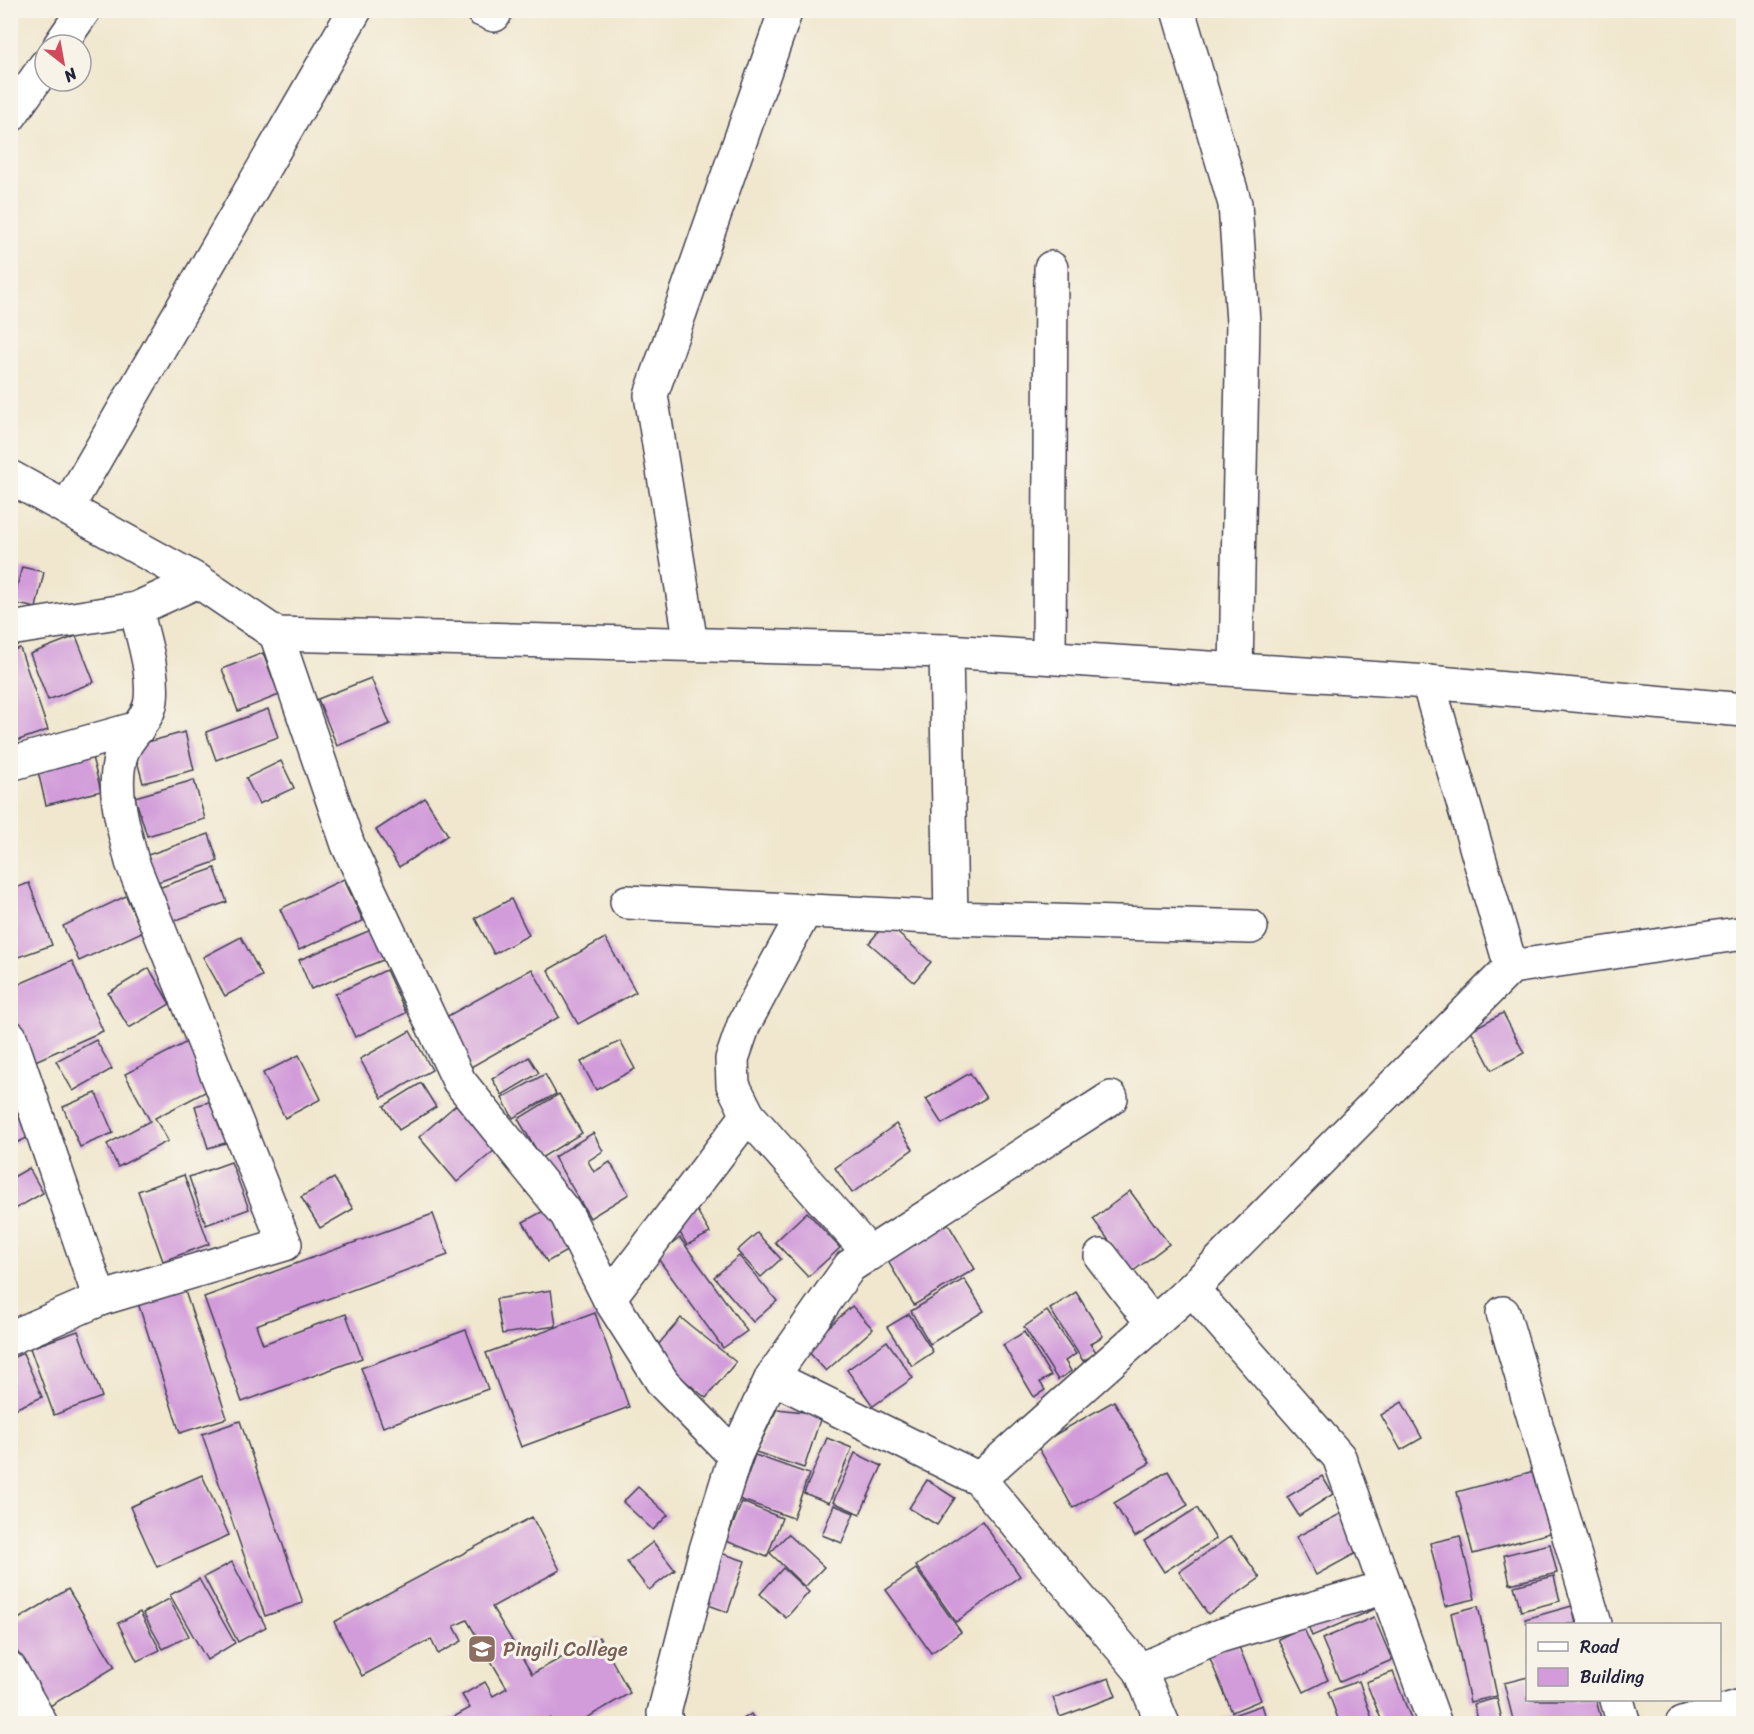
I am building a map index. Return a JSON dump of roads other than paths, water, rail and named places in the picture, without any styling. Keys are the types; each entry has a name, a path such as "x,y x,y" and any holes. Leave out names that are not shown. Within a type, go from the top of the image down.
{"street":[{"path":"68,33 84,10"},
{"path":"67,508 355,10"},
{"path":"482,10 494,15 496,10"},
{"path":"691,644 651,395 786,10"},
{"path":"1178,10 1235,204 1243,322 1236,669"},
{"path":"10,116 33,83"},
{"path":"1049,657 1051,268"},
{"path":"10,477 198,581 276,634 946,651 1428,682 1743,710"},
{"path":"10,629 136,609 198,581"},
{"path":"10,1338 100,1299 285,1244 132,862 120,813 117,775 122,751 138,728 151,703 151,670 136,609"},
{"path":"276,634 348,845 459,1081 567,1215 609,1298 663,1383 735,1456"},
{"path":"946,651 951,918"},
{"path":"1428,682 1510,967"},
{"path":"10,764 138,728"},
{"path":"627,902 951,918 1251,927"},
{"path":"805,911 744,1024 732,1059 733,1085 748,1115 870,1254"},
{"path":"979,1479 1192,1289 1510,967 1743,933"},
{"path":"10,1037 100,1299"},
{"path":"667,1724 664,1713 705,1553 735,1456 772,1377 850,1266 1111,1098"},
{"path":"609,1298 748,1115"},
{"path":"1101,1256 1153,1324"},
{"path":"1192,1289 1339,1457 1435,1724"},
{"path":"1503,1313 1594,1623"},
{"path":"772,1377 979,1479 1140,1670 1163,1724"},
{"path":"1140,1670 1219,1636 1386,1587"},
{"path":"10,1669 41,1724"},
{"path":"1617,1701 1624,1724"},
{"path":"1682,1724 1743,1705"}],"place":[{"name":"Pingili College","path":"482,1649"}]}
